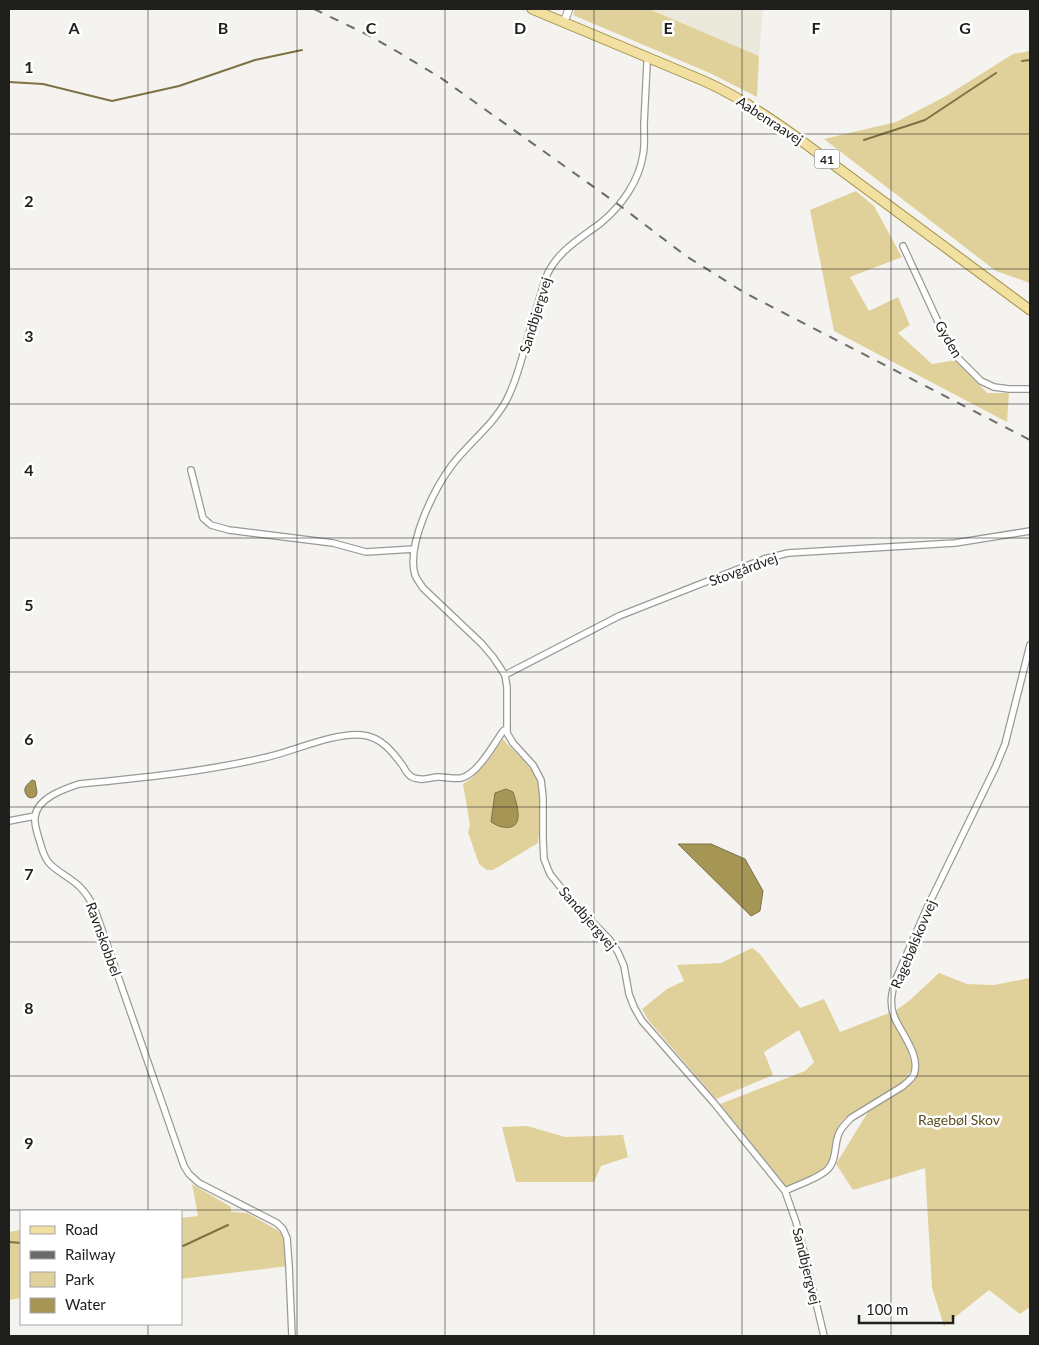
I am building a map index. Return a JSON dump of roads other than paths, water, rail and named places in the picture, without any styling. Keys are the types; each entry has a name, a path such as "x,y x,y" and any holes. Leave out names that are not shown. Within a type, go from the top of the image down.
{"main road":[{"name":"Aabenraavej","path":"532,9 723,89 770,118 1030,310"}],"street":[{"path":"564,22 569,9"},
{"name":"Sandbjergvej","path":"505,675 482,644 418,581 414,573 414,549 424,515 442,480 453,464 496,417 514,384 550,268 567,248 602,221 619,205 629,192 643,155 646,65 648,57"},
{"name":"Gyden","path":"903,246 946,339 956,356 981,381 987,384 1009,389 1030,389"},
{"path":"190,470 203,518 211,525 239,531 333,543 366,552 414,549"},
{"name":"Stovgårdvej","path":"505,675 619,616 764,559 788,553 955,543 1030,531"},
{"name":"Ragebølskovvej","path":"785,1191 820,1175 828,1169 832,1162 838,1134 844,1125 851,1118 903,1086 914,1073 915,1062 911,1049 894,1016 891,1005 895,981 926,910 1005,744 1030,645"},
{"path":"9,821 35,816 38,808 54,794 79,784 213,769 264,758 350,735 363,735 383,742 393,752 408,774 413,777 419,779 468,776 506,729 507,687 505,675"},
{"name":"Sandbjergvej","path":"506,729 513,743 533,765 540,780 543,797 544,859 550,874 570,899 609,938 618,952 624,966 629,994 642,1021 714,1103 785,1191 796,1222 824,1336"},
{"name":"Ravnskobbel","path":"35,816 44,856 50,864 79,886 95,910 184,1166 189,1174 199,1183 277,1223 283,1229 287,1238 292,1336"}],"water":[{"path":"32,780 35,781 37,792 36,796 32,798 26,795 25,790"},
{"path":"506,789 513,792 518,809 517,821 515,825 510,827 500,826 491,822 495,793"},
{"path":"678,844 711,844 745,859 763,891 760,911 751,916"}],"waterway":[{"path":"9,82 43,84 112,101 179,86 255,60 302,50"},
{"path":"1022,61 1030,60"},
{"path":"864,140 925,120 996,73"},
{"path":"182,1246 228,1225"},
{"path":"9,1242 20,1243"}],"railway":[{"path":"314,9 368,35 441,78 619,205 686,256 745,293 1030,440"}],"park label":[{"name":"Ragebøl Skov","path":"959,1119"}]}
